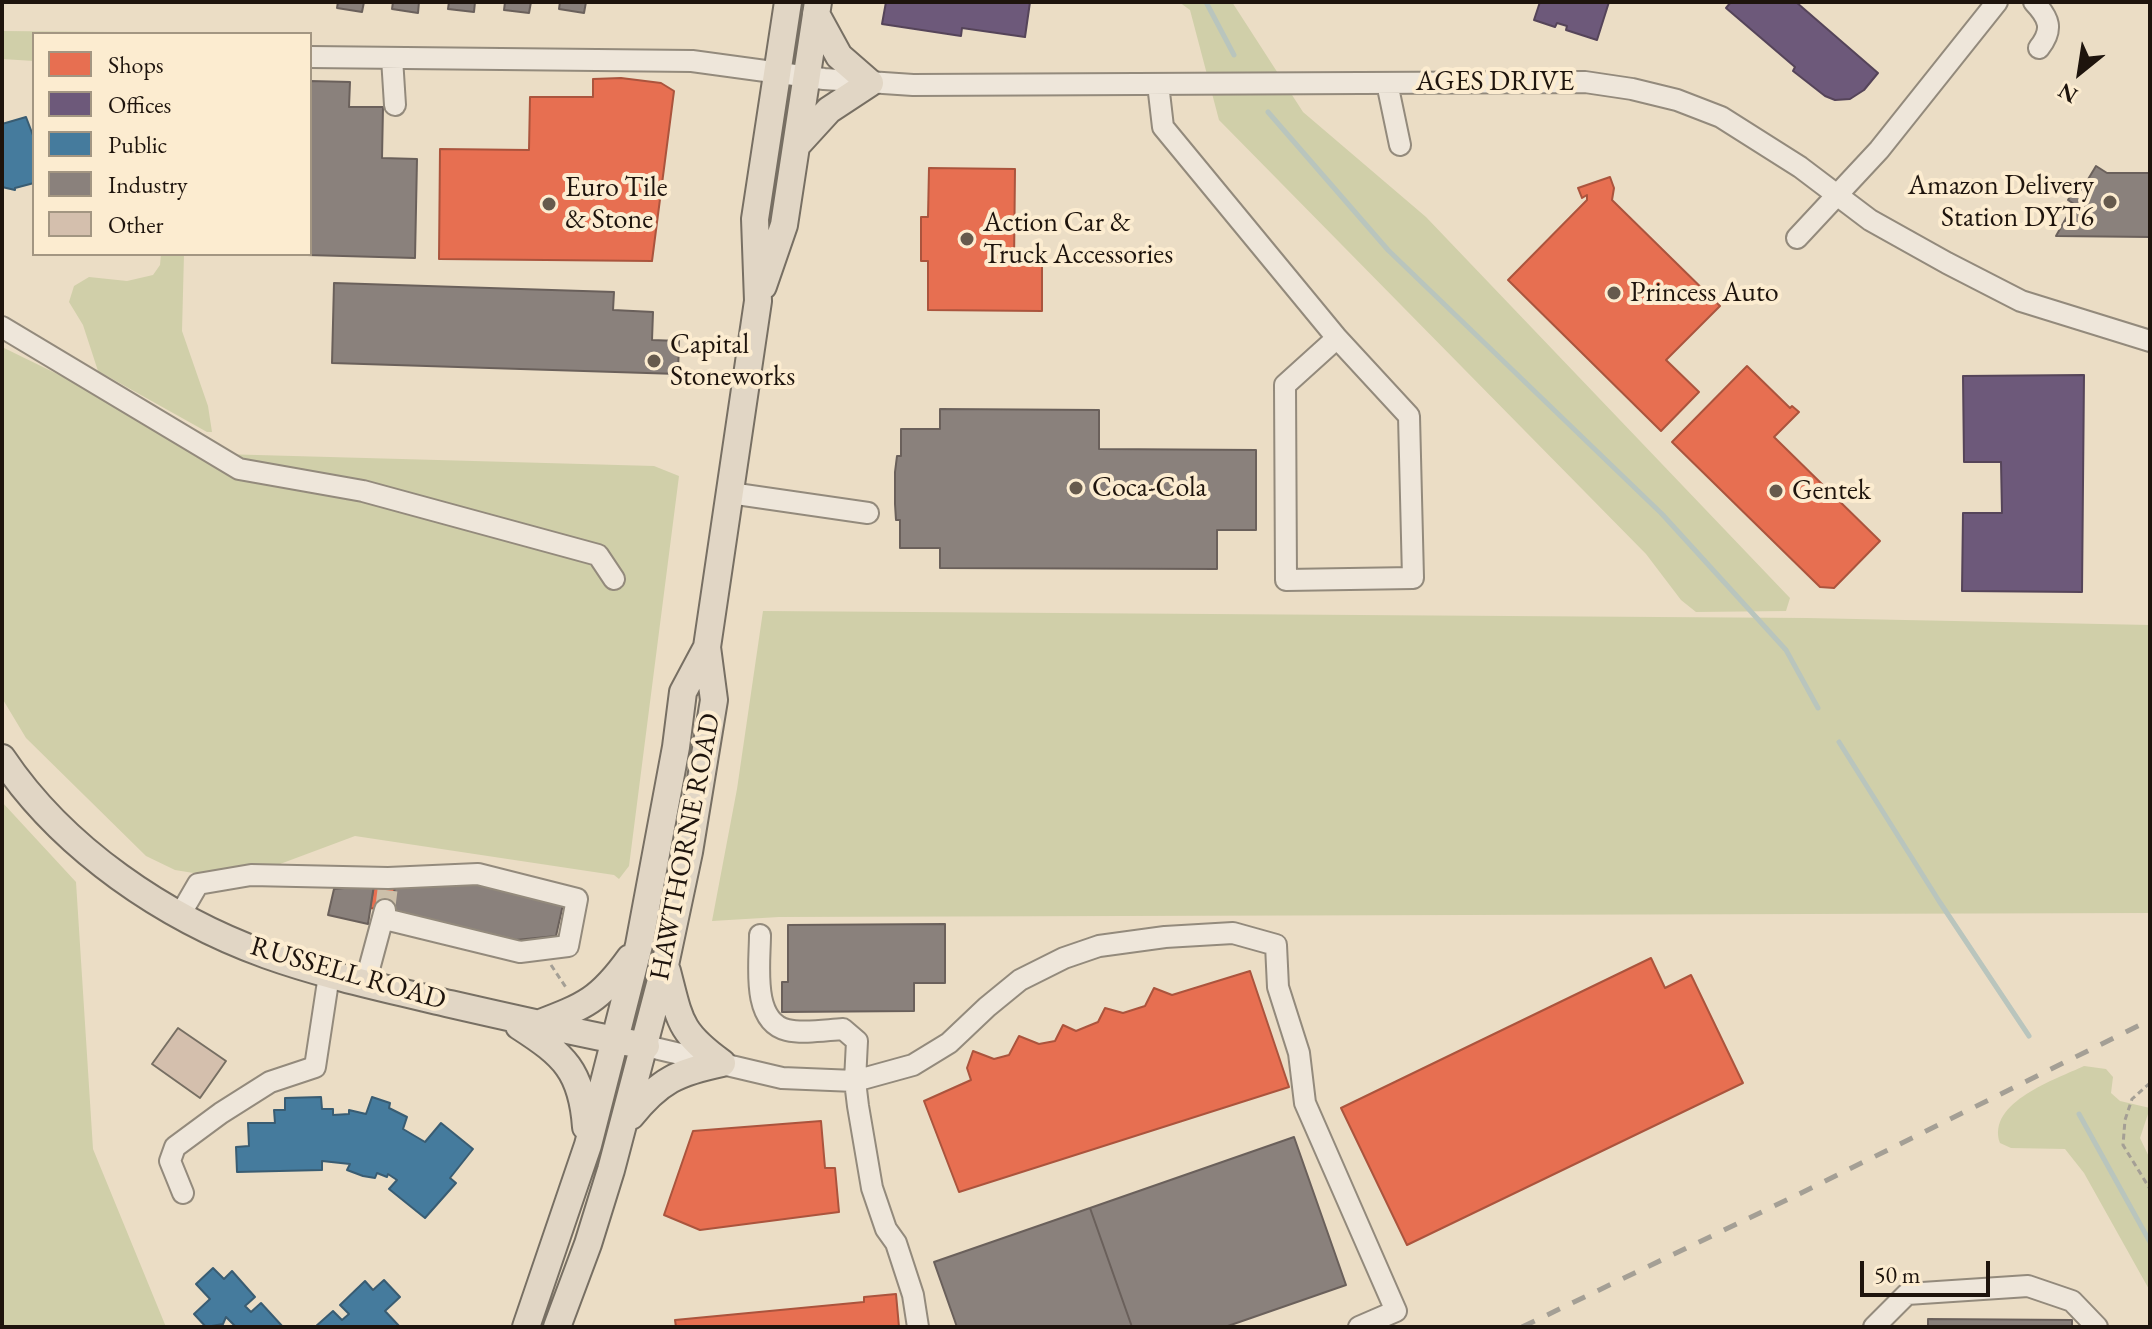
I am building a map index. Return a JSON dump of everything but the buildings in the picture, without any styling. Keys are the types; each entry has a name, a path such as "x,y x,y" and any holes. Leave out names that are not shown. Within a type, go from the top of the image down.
{"main road":[{"name":"HAWTHORNE ROAD","path":"646,1046 689,852 714,700 707,647 758,301 755,219 788,2"},
{"name":"HAWTHORNE ROAD","path":"758,301 784,225 817,8"},
{"path":"797,145 829,110 870,83 839,56 817,8"},
{"name":"HAWTHORNE ROAD","path":"614,1040 639,945 676,747 683,692 707,647"},
{"name":"RUSSELL ROAD","path":"2,758 41,806 81,845 132,885 180,915 244,946 365,984 646,1046"},
{"path":"538,1024 596,998 615,979 639,945"},
{"path":"665,965 682,1025 697,1045 722,1063"},
{"path":"502,1016 545,1043 570,1066 583,1098 588,1145"},
{"path":"526,1327 588,1145 614,1040"},
{"path":"557,1327 588,1244 646,1046"},
{"path":"624,1126 643,1100 665,1081 691,1069 722,1063"}],"street":[{"path":"1797,238 1897,128 1997,2"},
{"path":"2034,2 2048,18 2047,39 2039,48"},
{"name":"AGES DRIVE","path":"312,57 692,61 808,77 913,85 1585,82 1662,96 1721,117 1800,167 1870,220 2021,301 2150,341"},
{"path":"392,58 395,105"},
{"path":"1387,83 1400,145"},
{"path":"1158,84 1163,127 1337,338 1409,416 1413,578 1286,580 1285,385 1337,338"},
{"path":"2,327 239,469 363,491 598,555 614,579"},
{"path":"730,493 868,513"},
{"path":"180,915 198,884 251,875 388,882 478,874 577,899 568,946 520,952 385,914 365,984"},
{"path":"646,1046 782,1078 855,1081 913,1065 949,1043 1020,980 1088,950 1165,937 1233,933 1276,945 1278,987 1299,1053 1305,1103 1396,1311 1359,1327"},
{"path":"760,935 760,1001 773,1023 786,1030 843,1029 857,1041 855,1081 872,1188 909,1281 918,1327"},
{"path":"183,1193 170,1161 175,1147 270,1082 315,1067 329,975"},
{"path":"1874,1327 1907,1294 2028,1286 2072,1301 2097,1327"}],"path":[{"path":"541,950 573,999"},
{"path":"2150,1083 2132,1099 2125,1120 2123,1145 2150,1189"}],"green space":[{"path":"1179,2 1232,2 1303,112 1426,217 1790,598 1786,611 1696,612 1681,600 1646,554 1219,120 1190,10"},
{"path":"2,31 119,32 32,32 32,61 2,59"},
{"path":"161,256 184,256 182,331 208,406 212,432 98,371 83,325 69,302 74,286 89,277 127,281 153,275 160,265"},
{"path":"2,347 221,454 654,466 679,476 629,866 619,879 614,875 355,836 280,864 218,877 175,870 146,856 26,738 2,698"},
{"path":"763,611 1807,618 2150,625 2150,913 779,917 712,921 737,789"},
{"path":"2,802 76,882 93,1149 166,1327 2,1327"},
{"path":"2084,1066 2106,1069 2113,1077 2111,1093 2120,1101 2150,1108 2140,1138 2150,1159 2150,1291 2084,1173 2065,1149 2011,1148 2000,1143 1998,1128 2013,1104 2042,1085"}],"waterway":[{"path":"1206,2 1234,55"},
{"path":"1268,112 1388,250 1662,514 1786,650 1818,708"},
{"path":"1839,742 2029,1036"},
{"path":"2079,1114 2150,1242"}],"tunnel":[{"path":"385,910 388,886"}],"railway":[{"path":"1522,1327 2150,1020"}],"place":[{"name":"Amazon Delivery Station DYT6","path":"2110,202"},
{"name":"Euro Tile & Stone","path":"549,204"},
{"name":"Action Car & Truck Accessories","path":"967,239"},
{"name":"Princess Auto","path":"1614,293"},
{"name":"Capital Stoneworks","path":"654,361"},
{"name":"Coca-Cola","path":"1076,488"},
{"name":"Gentek","path":"1776,491"}]}
